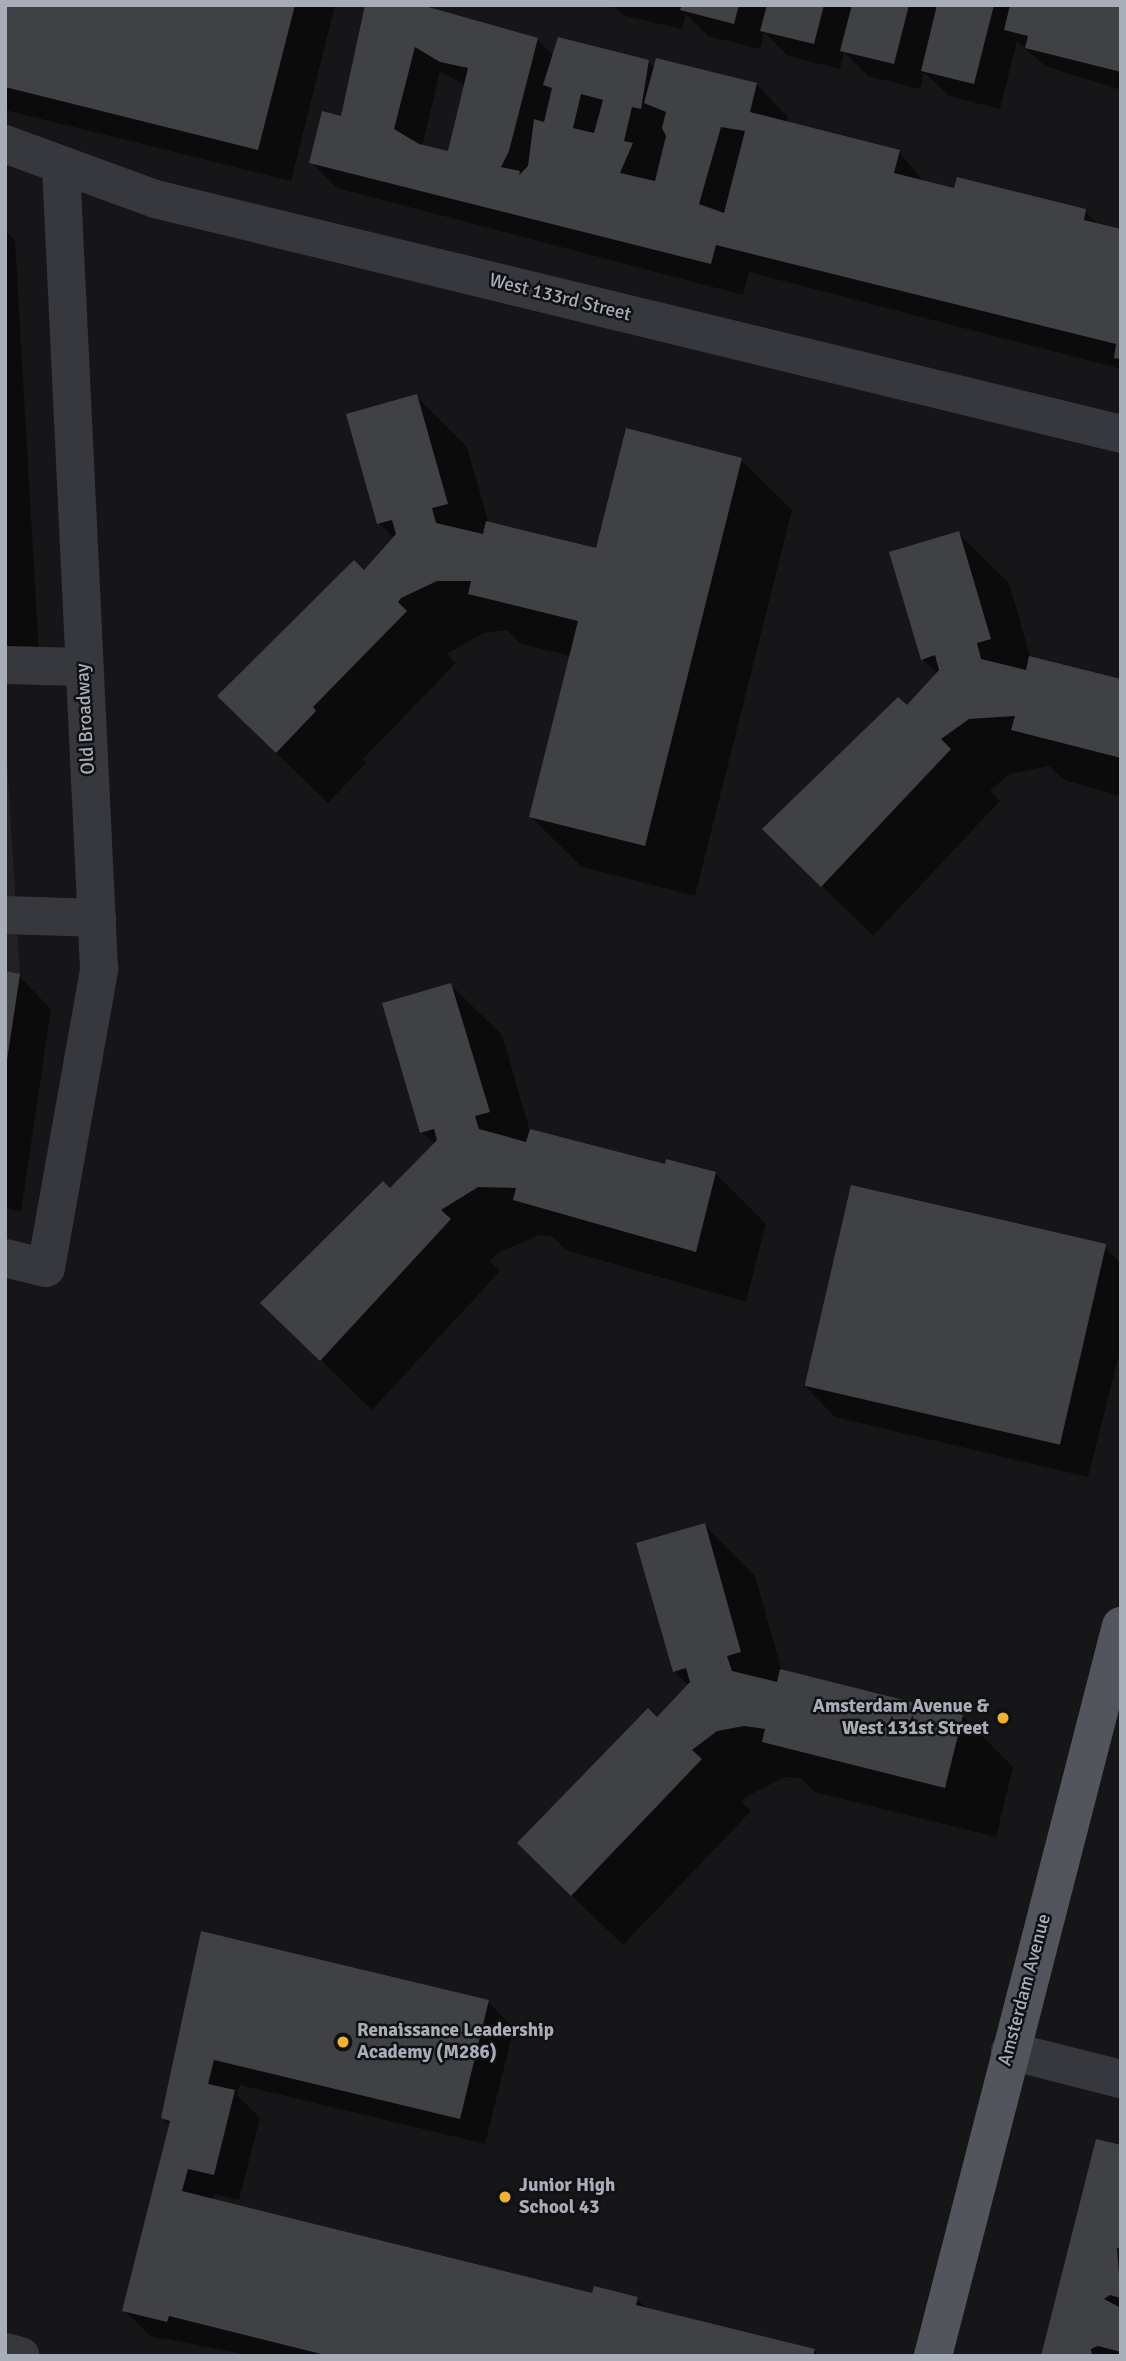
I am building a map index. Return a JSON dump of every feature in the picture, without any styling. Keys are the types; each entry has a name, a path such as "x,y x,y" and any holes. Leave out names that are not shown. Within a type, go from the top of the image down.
{"main road":[{"name":"Amsterdam Avenue","path":"933,2356 1121,1626"}],"street":[{"name":"West 133rd Street","path":"5,144 155,199 1121,434"},
{"name":"Old Broadway","path":"5,1258 46,1268 99,969 61,166"},
{"path":"5,664 83,667"},
{"path":"5,915 97,918"},
{"path":"1010,2051 1121,2079"},
{"path":"5,2352 21,2356"}],"shaded area":[{"path":"5,726 20,974 5,1070"}],"building":[{"path":"5,5 295,5 258,150 5,87"},
{"path":"365,5 421,5 538,38 509,151 501,167 520,171 519,175 528,166 534,119 544,122 552,88 543,85 558,37 649,60 641,109 632,107 624,141 633,143 620,173 655,181 666,136 662,128 666,112 644,103 656,58 757,83 750,112 900,150 894,173 954,188 957,177 1086,209 1084,220 1121,229 1121,359 1114,358 1116,344 716,245 711,264 309,163 322,111 341,116","holes":["415,47 440,62 468,68 448,151 419,144 394,129","581,94 603,100 594,133 573,128","721,127 745,131 724,213 699,204"]},
{"path":"682,5 739,5 734,24 680,10"},
{"path":"767,5 824,5 814,44 760,31"},
{"path":"852,5 909,5 894,64 840,51"},
{"path":"937,5 994,5 974,84 921,71"},
{"path":"1010,5 1121,5 1121,72 1025,48 1028,36 1004,30"},
{"path":"417,394 448,504 432,508 436,523 483,534 486,521 596,548 626,428 742,458 645,846 529,817 578,621 468,594 471,581 437,581 401,598 398,602 407,611 313,707 316,711 276,753 217,696 354,560 364,570 396,534 392,520 377,524 346,414"},
{"path":"959,531 991,639 977,643 981,659 1026,670 1029,656 1121,679 1121,758 1011,730 1015,716 969,719 941,739 951,749 821,887 762,829 898,697 907,705 939,670 935,655 921,660 889,552"},
{"path":"5,971 20,974 7,1060 5,1060"},
{"path":"451,983 490,1112 475,1116 479,1129 526,1142 530,1129 665,1164 666,1159 716,1172 696,1252 513,1200 516,1188 478,1187 441,1210 451,1219 320,1361 260,1303 383,1181 390,1188 437,1140 434,1129 420,1133 382,1003"},
{"path":"851,1185 1106,1244 1060,1445 805,1386"},
{"path":"705,1523 741,1652 727,1656 732,1671 777,1682 780,1669 963,1715 945,1788 762,1742 765,1729 744,1726 717,1731 692,1750 702,1759 571,1896 517,1843 648,1708 657,1717 690,1682 686,1668 673,1672 636,1543"},
{"path":"201,1931 489,2000 460,2119 214,2060 208,2084 235,2090 214,2175 188,2169 182,2191 592,2293 594,2286 638,2297 636,2305 815,2349 813,2356 329,2356 169,2316 167,2322 122,2311 170,2121 161,2118"},
{"path":"1096,2139 1121,2145 1121,2249 1117,2248 1121,2298 1110,2295 1104,2299 1121,2308 1121,2352 1098,2346 1091,2349 1092,2356 1041,2356"}],"place":[{"name":"Amsterdam Avenue & West 131st Street","path":"1003,1718"},
{"name":"Renaissance Leadership Academy (M286)","path":"343,2042"},
{"name":"Junior High School 43","path":"505,2197"}]}
